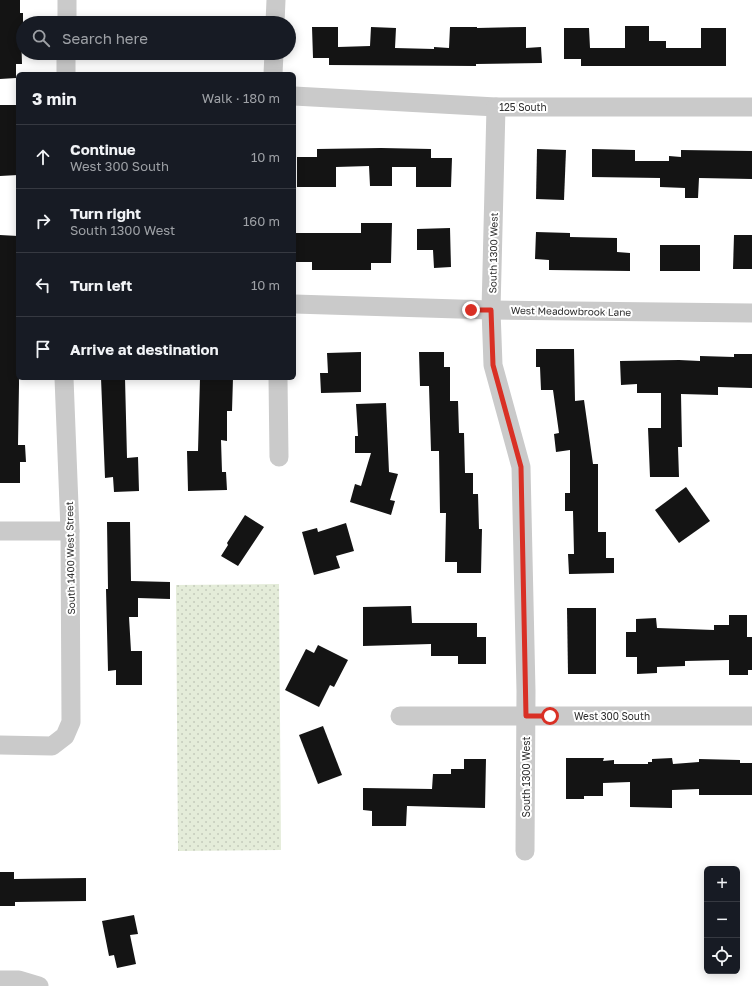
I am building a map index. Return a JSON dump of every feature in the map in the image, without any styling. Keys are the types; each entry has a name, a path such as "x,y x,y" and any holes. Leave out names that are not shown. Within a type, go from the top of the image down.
{"street":[{"path":"67,0 67,16"},
{"path":"275,16 276,0"},
{"path":"66,60 66,72"},
{"path":"273,72 274,60"},
{"name":"125 South","path":"296,96 496,107 752,107"},
{"name":"South 1300 West","path":"496,107 491,310 493,365 521,467 526,716 525,851"},
{"name":"West Meadowbrook Lane","path":"296,304 491,310 752,314"},
{"name":"South 1400 West Street","path":"0,745 52,746 65,736 71,722 70,531 64,380"},
{"path":"278,380 278,457"},
{"path":"0,531 70,531"},
{"name":"West 300 South","path":"400,716 752,716"},
{"path":"0,980 19,980 39,986"}],"green space":[{"path":"279,584 281,850 178,851 176,585"}],"building":[{"path":"0,0 20,0 20,13 23,13 23,16 16,16 16,60 22,60 22,64 16,64 16,78 0,79"},
{"path":"625,26 649,26 649,41 666,41 666,48 701,48 701,28 726,28 726,66 581,66 581,59 564,59 564,28 589,28 590,48 625,48"},
{"path":"312,27 338,27 338,47 370,46 371,27 396,28 395,48 434,49 434,47 449,48 450,27 526,27 526,48 541,47 542,63 476,64 476,66 329,65 329,58 313,58"},
{"path":"0,105 16,105 16,175 0,176"},
{"path":"317,149 431,149 431,158 452,158 451,187 416,187 416,167 392,167 392,186 370,186 369,166 336,167 336,187 297,187 297,157 317,157"},
{"path":"537,149 566,150 564,200 536,199"},
{"path":"592,149 635,150 635,161 669,161 669,156 681,157 681,150 752,151 752,179 699,178 698,198 685,198 685,188 660,187 660,178 592,177"},
{"path":"361,223 392,223 391,263 371,263 371,270 312,270 312,262 296,262 296,233 361,233"},
{"path":"450,228 451,267 434,268 433,250 417,250 417,229"},
{"path":"536,232 570,233 570,237 617,238 617,252 630,253 630,271 549,270 549,260 535,259"},
{"path":"0,235 16,236 16,380 19,380 18,445 25,445 26,462 20,462 20,483 0,483"},
{"path":"734,235 752,235 752,269 733,269"},
{"path":"660,245 700,245 700,271 660,271"},
{"path":"536,349 574,349 575,401 584,400 593,464 598,464 598,532 606,532 606,558 614,558 614,573 569,574 568,554 574,554 573,511 565,511 565,493 570,493 570,450 556,452 554,434 559,433 553,390 541,390 540,367 536,367"},
{"path":"361,352 361,392 321,393 320,373 328,373 327,353"},
{"path":"419,352 444,352 444,367 450,367 450,401 458,401 459,433 464,433 465,473 473,473 473,494 478,494 479,529 482,529 481,573 457,573 457,562 445,562 446,513 440,513 439,451 431,451 429,386 420,386"},
{"path":"734,354 752,354 752,388 718,387 718,395 681,394 682,447 678,447 679,477 650,477 648,428 661,428 661,393 637,393 637,384 621,385 620,361 700,361 700,356 734,357"},
{"path":"101,380 125,380 127,458 138,457 139,491 114,492 113,477 105,478"},
{"path":"200,380 233,380 232,411 227,411 227,441 221,440 222,472 226,472 227,490 188,491 187,451 198,451"},
{"path":"386,403 389,472 398,474 390,500 395,501 391,515 350,502 355,484 361,486 371,453 355,453 355,436 358,436 356,404"},
{"path":"686,487 710,521 679,543 655,510"},
{"path":"245,515 264,527 238,566 221,556 228,545 227,543"},
{"path":"107,522 130,522 131,581 170,582 170,599 138,598 138,617 129,617 131,651 142,651 142,685 116,685 116,670 108,671 106,589 108,589"},
{"path":"346,523 354,551 336,556 340,568 314,575 302,532 317,528 318,532"},
{"path":"411,606 412,623 477,623 477,637 486,637 486,664 458,664 458,656 431,656 431,644 363,646 363,607"},
{"path":"567,608 596,608 596,674 568,674"},
{"path":"729,615 747,615 747,637 752,637 752,670 748,670 748,675 729,675 729,660 685,661 685,666 657,667 657,673 637,674 637,657 626,657 626,632 636,632 636,619 656,618 657,628 714,630 714,625 729,625"},
{"path":"318,645 348,660 334,687 330,685 319,707 285,690 306,649 314,653"},
{"path":"323,726 342,775 318,784 299,735"},
{"path":"566,758 604,758 603,761 614,760 614,764 648,764 648,762 652,762 652,759 672,758 673,764 699,762 699,759 740,760 740,763 752,763 752,795 699,795 699,789 672,790 672,808 630,807 630,782 603,783 603,796 584,796 584,799 566,799"},
{"path":"464,759 486,759 485,808 407,806 406,826 372,826 372,811 363,810 363,788 432,789 433,774 451,774 451,769 464,769"},
{"path":"0,872 14,872 14,879 86,878 86,901 15,902 15,906 0,906"},
{"path":"134,915 138,934 130,935 136,964 117,968 114,955 109,956 102,921"}],"route":[{"path":"471,310 491,310 493,365 521,467 526,716 550,716"}]}
